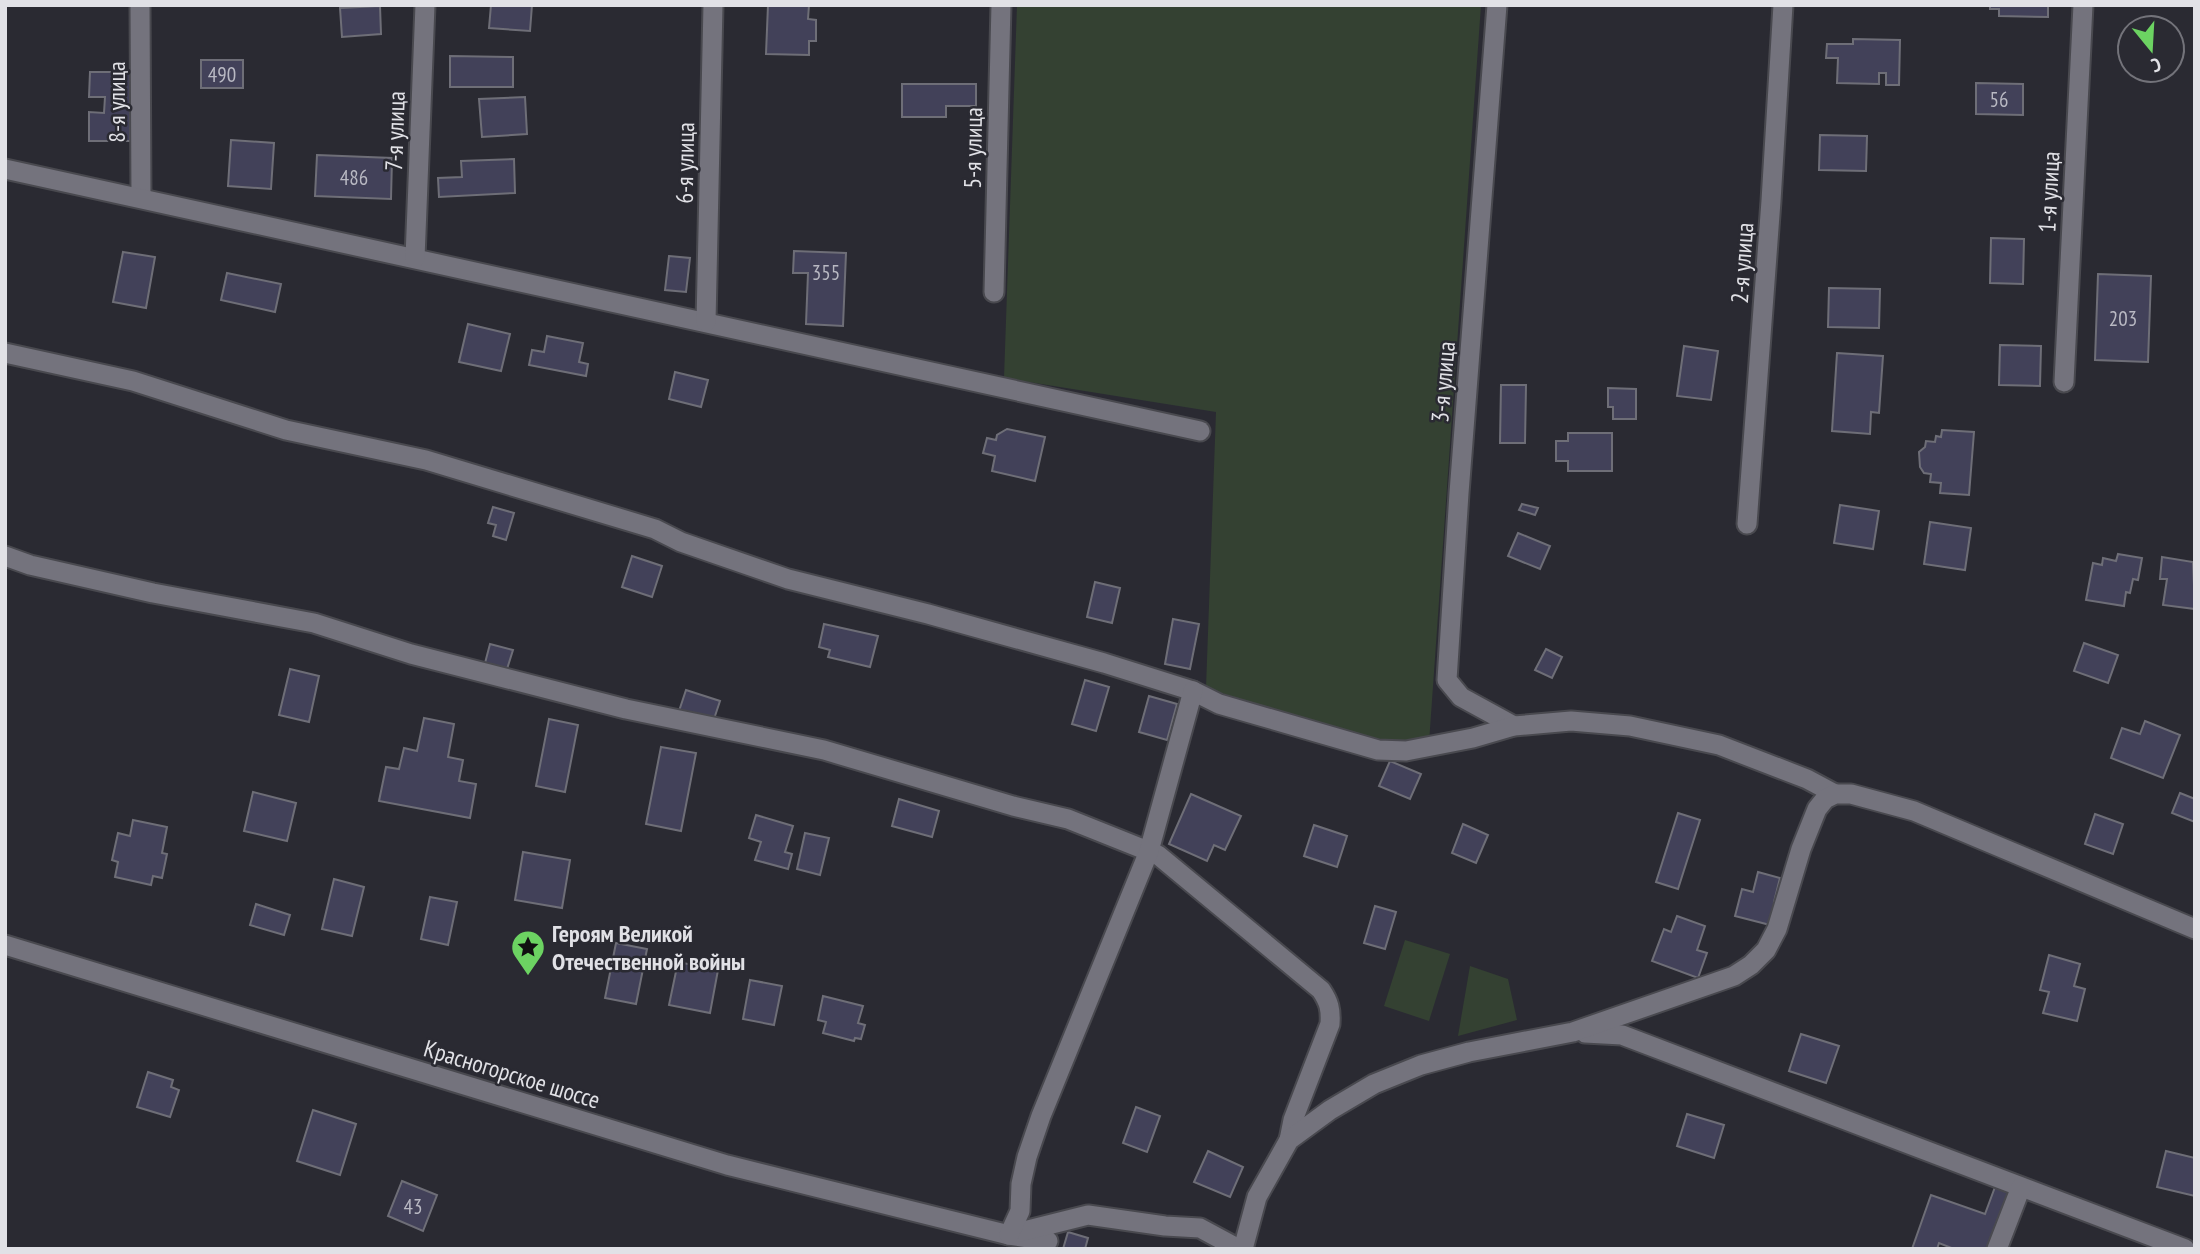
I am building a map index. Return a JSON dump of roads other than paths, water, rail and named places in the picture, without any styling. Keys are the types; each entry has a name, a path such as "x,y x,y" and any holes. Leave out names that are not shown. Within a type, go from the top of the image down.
{"street":[{"name":"8-я улица","path":"140,5 141,198"},
{"name":"7-я улица","path":"415,258 425,5"},
{"name":"6-я улица","path":"706,322 713,5"},
{"name":"5-я улица","path":"994,292 1001,5"},
{"name":"3-я улица","path":"1497,5 1447,680 1461,697 1514,726"},
{"name":"2-я улица","path":"1747,524 1783,5"},
{"name":"1-я улица","path":"2064,382 2083,5"},
{"path":"5,169 1200,430"},
{"path":"5,353 133,381 286,430 426,460 655,529 681,542 788,579 928,614 1193,691 1219,704 1378,750 1406,751 1473,738 1514,726 1571,721 1630,726 1719,745 1807,779 1835,793 1851,794 1914,811 2195,929"},
{"path":"5,556 30,565 153,593 314,623 411,654 626,709 824,750 1013,806 1068,819 1158,855 1303,974 1328,1000 1331,1010 1330,1024 1293,1120 1289,1140 1257,1197 1241,1249 1199,1228 1165,1226 1088,1214 1009,1235"},
{"path":"1009,1235 1020,1211 1024,1171 1041,1116 1149,851 1193,691"},
{"path":"1289,1140 1330,1110 1374,1084 1421,1065 1469,1052 1573,1032 1734,976 1751,965 1766,950 1777,929 1801,849 1817,809 1825,799 1835,793"},
{"name":"Красногорское шоссе","path":"5,945 727,1165 1009,1235 1048,1241"},
{"path":"1573,1032 1622,1035 2185,1249"},
{"path":"1997,1249 2021,1187"}],"place":[{"name":"Героям Великой Отечественной войны","path":"528,977"}]}
